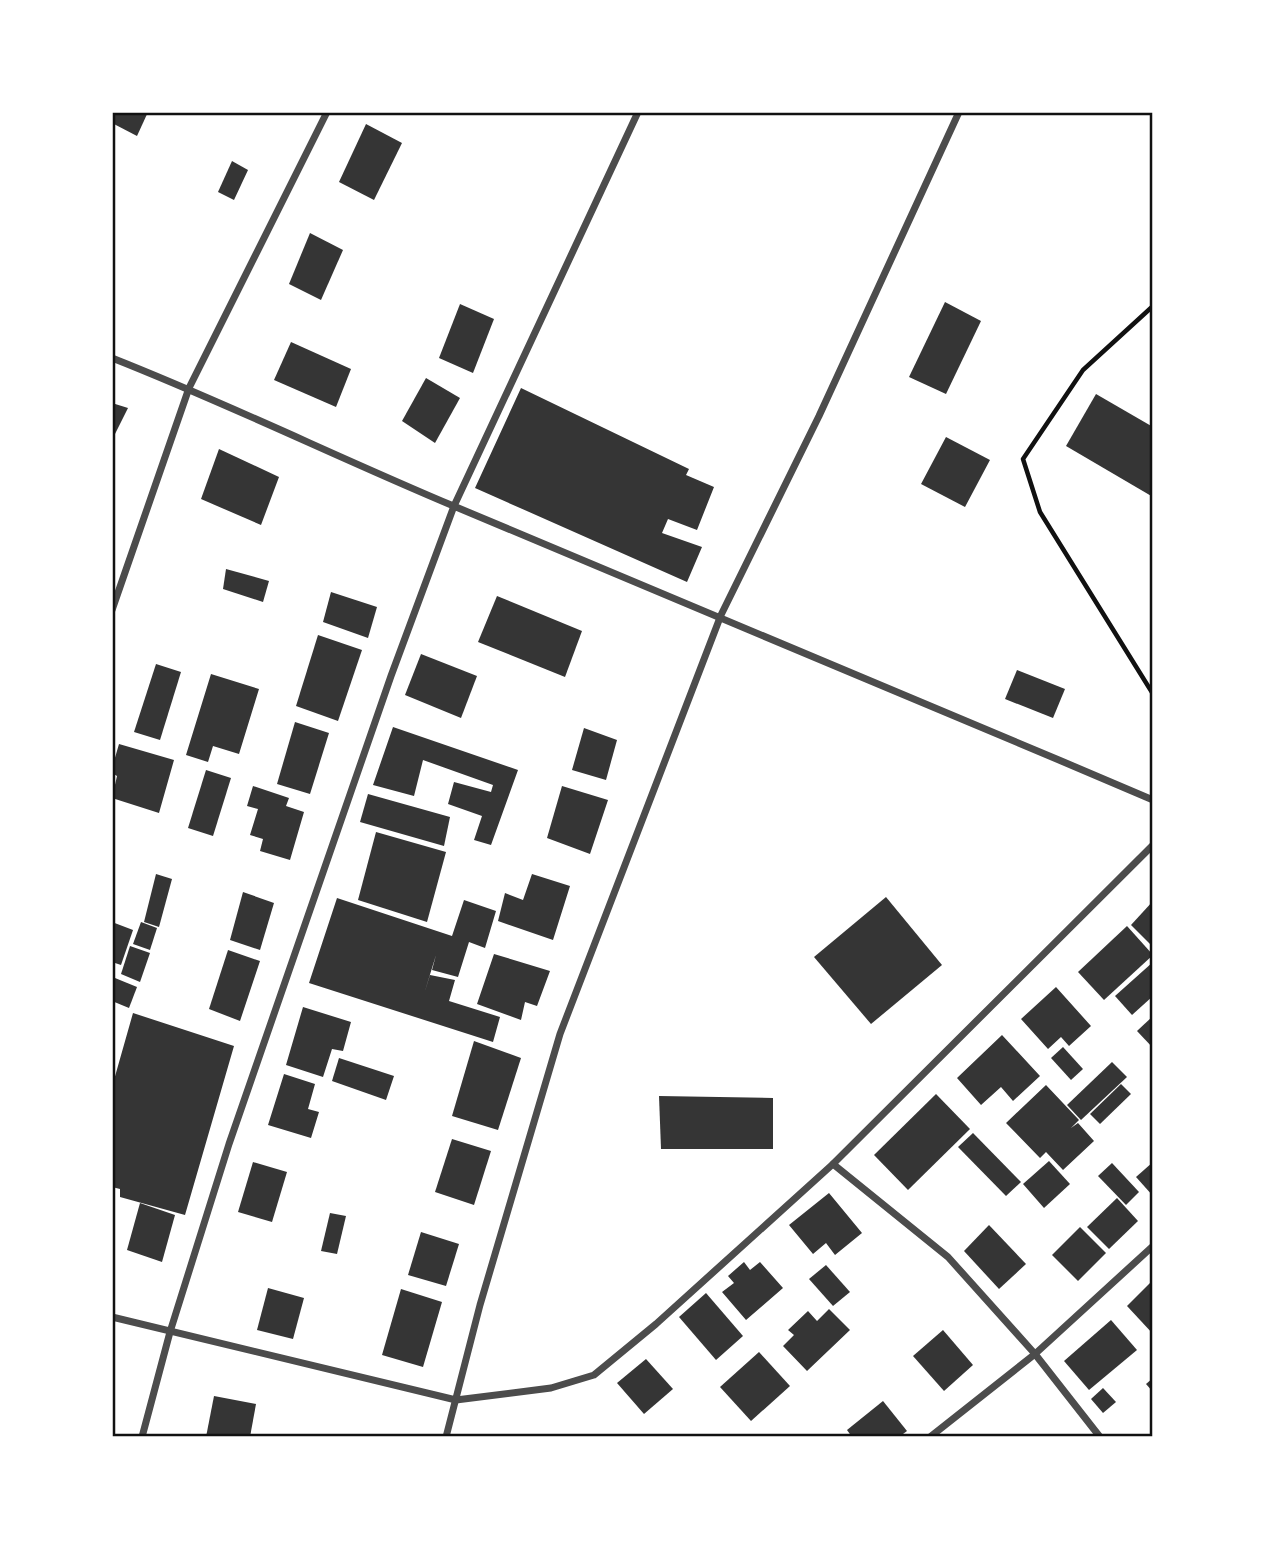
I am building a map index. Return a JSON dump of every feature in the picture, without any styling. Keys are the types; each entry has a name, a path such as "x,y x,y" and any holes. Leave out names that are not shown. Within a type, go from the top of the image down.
{"street":[{"path":"112,610 189,388 327,112"},
{"path":"142,1437 170,1332 229,1144 391,676 454,506 638,112"},
{"path":"446,1437 484,1292 560,1034 721,615 819,416 958,112"},
{"path":"112,358 189,388 454,506 721,615 1153,800"},
{"path":"112,1317 456,1400 551,1388 594,1375 656,1324 833,1164 1153,845"},
{"path":"833,1164 948,1257 1035,1354 1100,1437"},
{"path":"930,1437 1035,1354 1153,1246"}],"path":[{"path":"1153,306 1083,370 1023,459 1040,512 1153,694"}],"building":[{"path":"112,112 148,112 137,136 112,123"},
{"path":"366,124 402,143 374,200 339,182"},
{"path":"232,161 248,170 234,200 218,192"},
{"path":"310,233 343,250 321,300 289,284"},
{"path":"945,302 981,321 946,394 909,377"},
{"path":"460,304 494,319 473,373 439,358"},
{"path":"291,342 351,369 336,407 274,380"},
{"path":"426,378 460,398 435,443 402,421"},
{"path":"521,388 689,469 686,475 714,487 697,530 668,519 662,533 702,547 687,582 475,488"},
{"path":"1096,394 1153,427 1153,497 1066,446"},
{"path":"112,403 128,408 112,440"},
{"path":"946,437 990,460 965,507 921,484"},
{"path":"219,449 279,477 261,525 201,499"},
{"path":"226,569 269,581 263,602 223,589"},
{"path":"331,592 377,607 368,638 323,622"},
{"path":"497,596 582,631 565,677 478,642"},
{"path":"318,635 362,650 338,721 296,706"},
{"path":"421,654 477,676 461,718 405,695"},
{"path":"156,664 181,672 160,740 134,732"},
{"path":"1017,670 1065,689 1053,718 1005,699"},
{"path":"211,674 259,689 239,754 213,746 208,762 186,755"},
{"path":"295,722 329,733 310,794 277,784"},
{"path":"393,727 518,770 491,845 474,840 482,816 448,804 454,782 491,792 493,785 423,760 414,796 373,785"},
{"path":"584,728 617,740 606,780 572,770"},
{"path":"119,744 174,760 159,813 112,798 117,776 112,773 112,768"},
{"path":"206,770 231,778 213,836 188,828"},
{"path":"253,786 289,798 286,806 304,812 290,860 260,851 263,839 250,835 258,809 247,806"},
{"path":"562,786 608,800 590,854 547,838"},
{"path":"368,794 450,817 444,846 360,822"},
{"path":"376,832 446,852 427,922 358,900"},
{"path":"156,874 172,879 159,927 144,922"},
{"path":"532,874 570,886 553,940 498,921 505,893 523,900"},
{"path":"243,892 274,903 260,950 230,940"},
{"path":"886,897 942,965 871,1024 814,957"},
{"path":"337,898 452,936 464,900 496,911 485,948 469,942 458,977 432,970 436,955 424,994 430,975 455,980 449,1001 500,1017 493,1042 309,983"},
{"path":"1153,901 1153,943 1151,945 1131,925"},
{"path":"112,922 133,930 121,965 112,962"},
{"path":"141,922 157,928 150,950 133,944"},
{"path":"1127,926 1153,955 1104,1000 1078,972"},
{"path":"130,946 150,953 140,982 121,974"},
{"path":"228,950 260,961 240,1021 209,1009"},
{"path":"494,954 550,971 537,1006 525,1002 521,1020 477,1004"},
{"path":"1153,962 1153,996 1132,1015 1115,996"},
{"path":"115,978 137,987 129,1008 112,1001"},
{"path":"1056,987 1091,1026 1069,1046 1061,1037 1048,1049 1021,1019"},
{"path":"303,1007 351,1022 343,1051 332,1049 323,1077 286,1065"},
{"path":"133,1013 234,1046 185,1215 120,1197 120,1189 112,1187 112,1087"},
{"path":"1153,1016 1153,1048 1137,1031"},
{"path":"1002,1035 1040,1076 1013,1101 1001,1087 981,1105 957,1078"},
{"path":"474,1041 521,1058 498,1130 452,1116"},
{"path":"1063,1047 1083,1069 1071,1080 1051,1058"},
{"path":"339,1058 394,1076 386,1100 332,1081"},
{"path":"1112,1062 1127,1077 1081,1120 1067,1105"},
{"path":"284,1074 315,1084 308,1109 319,1112 311,1138 268,1125"},
{"path":"1121,1084 1131,1094 1100,1124 1090,1114"},
{"path":"1046,1085 1079,1120 1071,1128 1078,1123 1094,1141 1063,1170 1046,1152 1040,1158 1006,1123"},
{"path":"936,1094 970,1129 908,1190 874,1155"},
{"path":"659,1096 773,1098 773,1149 661,1149"},
{"path":"973,1133 1021,1182 1006,1196 958,1147"},
{"path":"452,1139 491,1151 474,1205 435,1192"},
{"path":"1049,1161 1070,1184 1044,1208 1023,1184"},
{"path":"253,1162 287,1172 272,1222 238,1212"},
{"path":"1153,1162 1153,1196 1136,1177"},
{"path":"1112,1163 1139,1192 1126,1205 1098,1176"},
{"path":"829,1193 862,1233 835,1255 826,1243 813,1254 789,1225"},
{"path":"1117,1198 1138,1221 1109,1249 1087,1227"},
{"path":"140,1203 175,1215 162,1262 127,1250"},
{"path":"330,1213 346,1216 337,1254 321,1251"},
{"path":"989,1225 1026,1264 999,1289 964,1251"},
{"path":"1080,1227 1106,1253 1078,1281 1052,1255"},
{"path":"421,1232 459,1244 446,1286 408,1275"},
{"path":"744,1262 750,1270 760,1262 783,1288 746,1320 722,1292 734,1283 728,1276"},
{"path":"826,1265 850,1292 833,1306 809,1279"},
{"path":"1153,1280 1153,1334 1127,1306"},
{"path":"268,1288 304,1298 293,1339 257,1330"},
{"path":"401,1289 442,1302 423,1367 382,1355"},
{"path":"706,1293 743,1336 716,1360 679,1317"},
{"path":"829,1309 850,1330 807,1371 783,1346 794,1335 788,1330 808,1311 817,1321"},
{"path":"1111,1320 1137,1350 1089,1390 1064,1361"},
{"path":"943,1330 973,1365 944,1391 913,1356"},
{"path":"759,1352 790,1386 751,1421 720,1387"},
{"path":"646,1359 673,1389 644,1414 617,1383"},
{"path":"1153,1378 1153,1392 1146,1384"},
{"path":"1103,1388 1116,1402 1103,1413 1091,1399"},
{"path":"214,1396 256,1404 250,1437 206,1437"},
{"path":"883,1401 907,1431 899,1437 852,1437 847,1430"}]}
